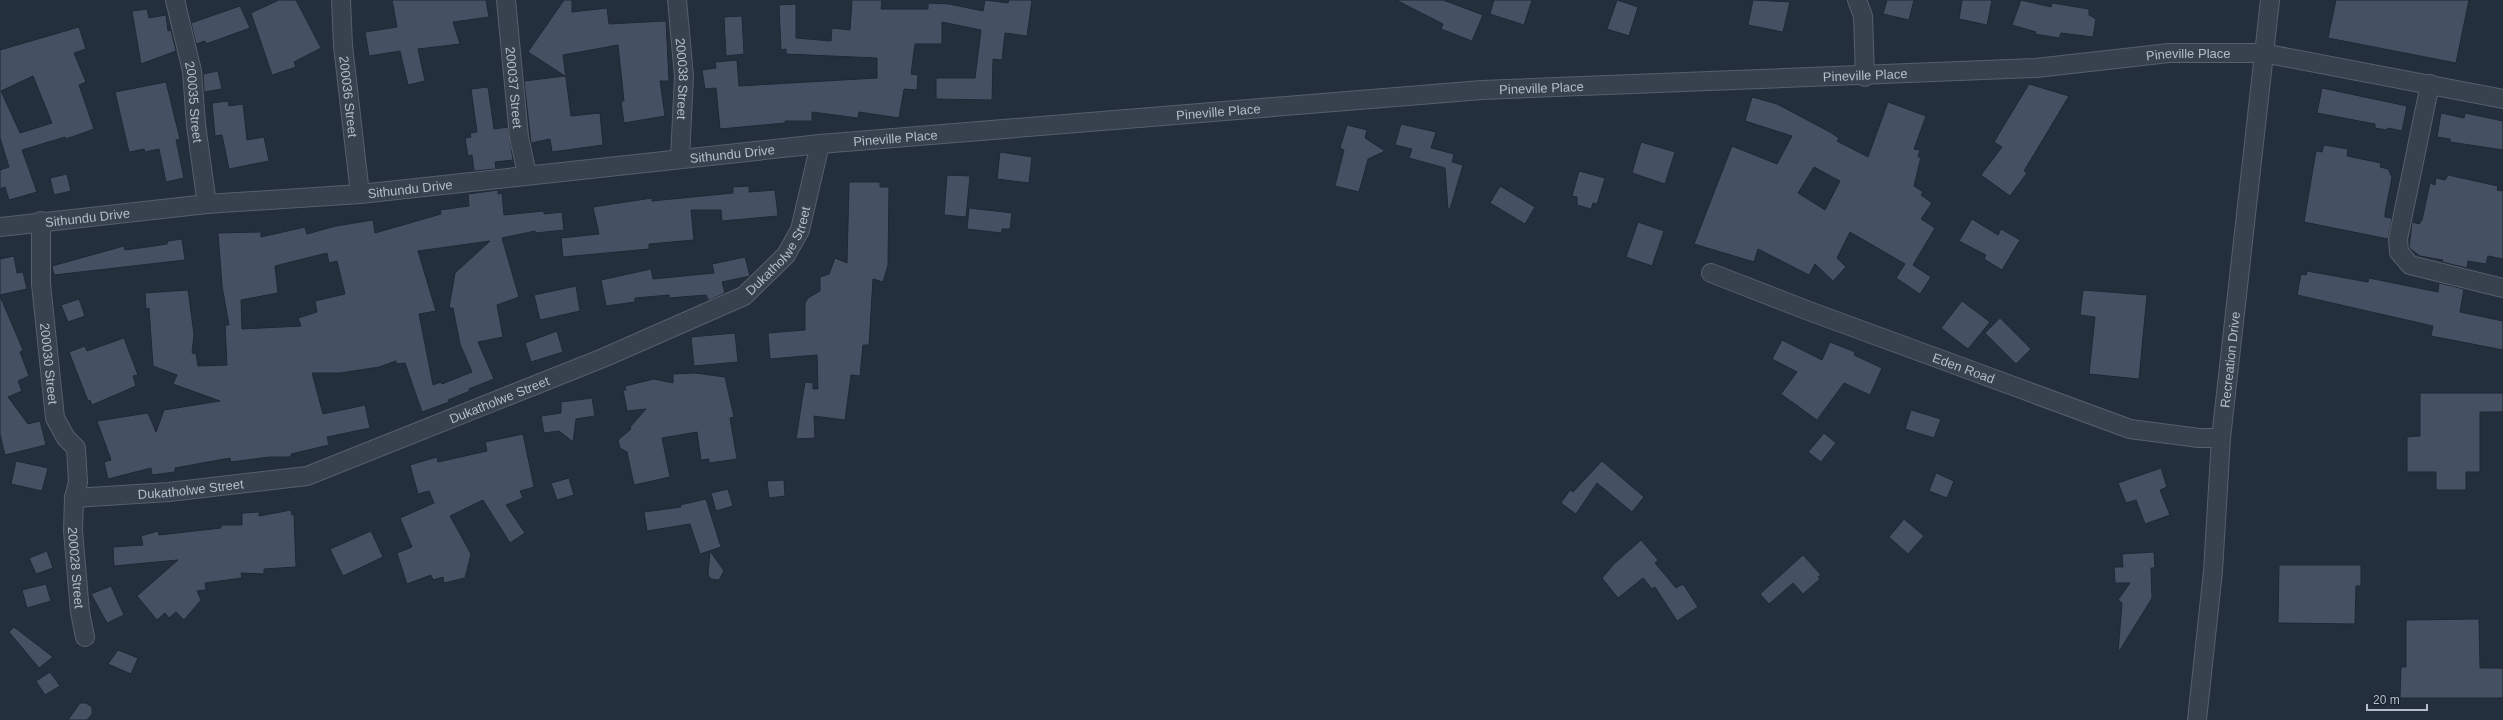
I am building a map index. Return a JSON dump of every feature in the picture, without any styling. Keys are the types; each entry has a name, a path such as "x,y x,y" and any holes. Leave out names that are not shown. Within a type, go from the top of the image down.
{"street":[{"name":"200035 Street","path":"175,0 192,71 196,125 207,204"},
{"name":"200036 Street","path":"341,0 342,46 360,194"},
{"name":"200037 Street","path":"506,0 519,137 527,174"},
{"name":"200038 Street","path":"677,0 684,76 680,158"},
{"path":"1857,0 1863,16 1865,77"},
{"name":"Recreation Drive","path":"2197,720 2213,571 2221,438 2270,0"},
{"name":"Pineville Place","path":"820,144 1482,90 1865,77 2036,68 2169,53 2263,53 2503,99"},
{"path":"2430,84 2398,238 2399,252 2410,265 2503,288"},
{"name":"Sithundu Drive","path":"0,227 41,221 207,204 360,194 527,174 820,144"},
{"name":"Dukatholwe Street","path":"74,498 168,492 307,476 603,358 744,296 786,255 800,230 820,144"},
{"name":"200030 Street","path":"41,221 41,284 55,418 66,438 76,448 78,482 74,498"},
{"name":"Eden Road","path":"1711,273 1809,311 2130,429 2199,438 2221,438"},
{"name":"200028 Street","path":"74,498 73,531 76,570 85,637"}],"building":[{"path":"279,0 296,0 321,48 294,62 296,67 272,75 251,13"},
{"path":"392,0 486,0 489,17 453,22 460,44 418,49 425,81 408,85 400,51 369,56 365,32 397,27"},
{"path":"564,0 572,0 572,12 607,8 609,24 666,21 669,81 660,81 665,116 624,123 621,101 624,101 618,45 563,55 571,116 600,113 603,145 552,152 550,139 531,143 524,81 565,76 528,52"},
{"path":"852,0 882,0 881,9 928,9 928,3 949,4 983,11 985,0 1008,3 1009,0 1032,0 1027,36 1005,33 1002,60 993,59 992,100 936,99 936,78 975,78 981,30 942,22 942,44 915,44 911,74 918,75 917,90 904,89 899,118 859,112 858,118 812,112 812,121 785,121 785,123 720,129 716,88 705,89 702,70 716,68 715,62 737,60 739,86 877,78 877,58 786,54 786,49 781,50 779,5 796,4 796,38 831,41 832,28 850,30"},
{"path":"1396,0 1443,0 1483,15 1472,41 1441,29 1443,24"},
{"path":"1494,0 1532,0 1524,25 1490,14"},
{"path":"1617,0 1638,7 1629,36 1607,29"},
{"path":"1753,0 1790,2 1783,32 1748,25"},
{"path":"1887,0 1914,0 1909,20 1883,14"},
{"path":"1962,0 1992,0 1987,25 1959,19"},
{"path":"2021,0 2051,7 2052,3 2089,9 2089,15 2096,19 2093,37 2061,33 2059,38 2035,34 2036,32 2012,25"},
{"path":"2336,0 2469,0 2456,63 2328,38"},
{"path":"240,6 250,28 206,44 205,41 196,44 191,23"},
{"path":"147,9 149,18 166,15 168,31 171,30 176,51 141,64 132,11"},
{"path":"742,16 744,54 726,56 724,17"},
{"path":"79,27 86,49 74,53 86,82 79,85 94,129 66,139 65,137 22,150 37,192 9,200 5,187 0,189 0,170 9,167 0,138 0,50","holes":["33,76 52,123 20,133 1,91"]},
{"path":"218,71 222,89 204,92 203,74"},
{"path":"166,82 180,139 176,140 184,178 166,182 159,149 145,152 144,149 129,152 115,92"},
{"path":"2029,84 2069,96 2024,171 2027,173 2010,196 1981,175 2002,147 1994,142"},
{"path":"488,87 494,129 508,127 513,160 495,162 496,169 474,171 472,155 468,156 465,138 471,137 470,133 477,132 471,89"},
{"path":"2322,88 2407,106 2402,131 2388,128 2387,130 2375,128 2375,124 2317,113"},
{"path":"1752,97 1777,104 1828,131 1839,138 1837,141 1868,157 1888,102 1926,116 1914,149 1920,150 1918,157 1921,157 1914,186 1923,192 1921,195 1932,203 1921,219 1935,228 1913,265 1931,277 1920,294 1896,278 1905,264 1850,232 1837,258 1846,267 1833,281 1815,264 1809,275 1758,249 1754,262 1694,244 1732,146 1777,164 1792,136 1745,121","holes":["1814,167 1840,181 1825,210 1798,193"]},
{"path":"228,101 229,106 243,104 247,140 264,137 269,161 229,169 222,135 215,136 212,103"},
{"path":"2441,113 2464,118 2465,113 2503,121 2503,150 2450,142 2450,139 2437,137"},
{"path":"1401,124 1436,132 1431,148 1454,154 1452,162 1463,165 1450,209 1448,209 1445,168 1409,158 1412,149 1395,145"},
{"path":"1347,125 1367,130 1365,138 1385,151 1368,159 1359,192 1335,186 1344,150 1340,148"},
{"path":"1641,142 1675,152 1665,184 1632,173"},
{"path":"2324,145 2348,149 2347,156 2381,163 2380,167 2388,169 2392,177 2385,217 2392,218 2388,239 2304,222 2316,151 2322,152"},
{"path":"1000,152 1032,157 1029,183 997,179"},
{"path":"1579,171 1605,178 1597,204 1593,203 1591,209 1577,205 1577,197 1572,196"},
{"path":"67,174 71,191 54,195 50,178"},
{"path":"947,175 970,176 966,217 944,215"},
{"path":"2448,175 2498,186 2497,190 2503,191 2503,259 2488,256 2486,264 2468,261 2467,268 2442,262 2443,260 2420,256 2409,248 2412,222 2419,224 2422,220 2430,183 2435,185 2436,178 2445,180"},
{"path":"849,182 880,182 880,187 889,187 888,265 883,282 873,279 869,345 863,345 860,376 851,375 845,420 814,416 815,438 796,439 805,382 813,383 813,389 818,389 817,355 770,359 768,333 805,330 805,303 808,298 820,291 820,277 829,274 835,258 847,263"},
{"path":"749,186 749,192 775,190 778,216 722,221 721,210 691,210 694,240 649,244 649,249 563,257 561,238 599,234 593,207 652,198 652,201 733,193 733,187"},
{"path":"1500,186 1535,207 1525,224 1490,203"},
{"path":"498,190 498,194 502,193 504,215 544,211 544,214 562,212 564,230 536,233 535,231 502,238 519,297 497,305 503,337 478,342 494,379 469,389 470,391 448,400 449,402 422,412 405,363 396,364 396,361 379,367 340,373 312,373 323,414 365,405 370,428 327,437 329,445 291,454 291,457 270,457 231,462 230,458 175,468 175,472 152,475 151,468 108,479 104,462 111,460 97,421 148,413 156,432 164,410 220,401 173,384 177,375 153,366 149,308 146,309 145,293 188,290 194,334 192,353 196,354 198,366 227,365 225,325 229,325 222,286 218,233 261,232 261,237 305,227 307,234 336,226 373,220 375,233 441,214 440,210 469,206 468,194","holes":["490,241 455,273 449,308 453,308 460,344 472,372 442,384 441,382 433,385 419,314 436,311 418,251","327,253 329,263 337,261 345,294 315,301 317,312 298,318 301,326 242,329 241,300 278,293 275,266"]},
{"path":"969,208 1012,213 1010,229 1002,229 1002,233 967,229"},
{"path":"1972,219 1998,235 2001,229 2020,240 2002,270 1984,259 1986,255 1959,241"},
{"path":"1638,222 1664,231 1652,266 1626,257"},
{"path":"182,239 185,260 54,275 52,266 124,246 125,250 167,244 168,241"},
{"path":"14,256 17,273 23,272 27,289 0,295 0,259"},
{"path":"745,257 750,276 722,282 725,293 710,300 708,300 706,295 669,298 669,295 635,298 635,302 606,306 601,280 651,269 653,279 714,273 712,264"},
{"path":"2307,271 2368,282 2369,278 2438,292 2439,283 2464,289 2460,312 2503,321 2503,350 2431,336 2433,326 2297,295 2301,274 2306,275"},
{"path":"576,286 580,311 540,320 534,295"},
{"path":"2083,290 2147,295 2139,379 2089,374 2095,317 2080,315"},
{"path":"0,296 23,350 20,352 29,376 18,381 22,391 8,397 28,424 40,421 46,445 5,455 0,434"},
{"path":"79,299 85,316 68,322 61,305"},
{"path":"1962,301 1990,322 1968,349 1941,328"},
{"path":"2000,318 2031,349 2016,364 1985,333"},
{"path":"557,331 563,352 531,362 525,343"},
{"path":"735,333 738,362 694,366 691,337"},
{"path":"124,338 138,375 133,376 136,386 92,405 90,400 88,401 69,352 85,346 87,351"},
{"path":"1782,340 1822,360 1830,342 1855,352 1854,355 1882,368 1870,395 1844,383 1817,420 1781,394 1797,372 1772,359"},
{"path":"695,373 725,377 734,417 730,418 737,459 709,463 709,459 701,460 697,432 662,438 670,477 634,485 627,452 620,448 618,440 631,429 630,427 646,409 627,411 623,390 626,390 625,386 654,379 673,383 673,374"},
{"path":"2420,393 2503,393 2503,412 2480,412 2480,472 2466,472 2466,490 2436,490 2436,472 2407,472 2407,437 2420,436"},
{"path":"592,398 595,416 576,419 573,442 559,431 544,433 541,416 561,413 561,402"},
{"path":"1911,410 1941,419 1934,438 1905,429"},
{"path":"1824,433 1836,443 1821,462 1808,452"},
{"path":"523,434 534,487 520,491 523,498 506,505 525,533 510,543 483,500 450,516 471,554 465,578 444,583 443,577 433,580 431,575 407,584 397,553 412,547 400,518 434,503 429,491 418,494 410,465 437,457 438,462 487,451 485,442"},
{"path":"16,461 48,468 42,491 11,484"},
{"path":"1602,461 1644,497 1632,512 1597,483 1576,514 1561,503 1570,490 1573,492"},
{"path":"2161,468 2167,487 2160,490 2170,515 2145,524 2136,500 2126,503 2118,483"},
{"path":"1936,473 1954,481 1947,498 1929,491"},
{"path":"569,478 574,495 557,500 551,483"},
{"path":"784,480 785,496 769,498 767,481"},
{"path":"728,489 733,506 716,511 711,493"},
{"path":"706,499 721,547 700,554 690,524 647,531 644,512 681,507 680,505"},
{"path":"291,510 292,515 294,514 296,567 264,569 264,574 241,573 242,578 205,583 206,590 197,591 201,600 184,620 176,612 169,618 165,613 157,620 137,596 178,560 114,566 113,547 143,545 141,536 158,531 159,535 221,528 221,525 242,525 242,513 259,512 259,516"},
{"path":"1904,519 1924,536 1908,554 1889,537"},
{"path":"371,531 383,557 343,576 330,549"},
{"path":"1641,540 1658,560 1655,563 1676,588 1683,584 1698,607 1677,621 1655,587 1652,589 1643,578 1618,598 1602,578 1614,564"},
{"path":"47,551 53,568 36,574 29,558"},
{"path":"710,551 724,571 719,580 711,579 708,575"},
{"path":"2154,552 2155,568 2151,568 2152,598 2118,653 2122,603 2118,600 2130,583 2115,583 2114,567 2123,567 2122,554"},
{"path":"1803,555 1821,575 1818,577 1820,579 1803,594 1793,583 1769,604 1760,594"},
{"path":"2279,565 2361,565 2361,586 2356,586 2355,624 2278,623"},
{"path":"46,584 51,601 27,608 22,590"},
{"path":"111,586 124,615 107,623 91,594"},
{"path":"2479,619 2480,668 2503,668 2503,698 2400,698 2401,667 2406,667 2406,620"},
{"path":"14,627 53,657 39,668 9,632"},
{"path":"118,650 138,658 131,674 108,664"},
{"path":"50,672 60,686 45,695 36,681"},
{"path":"80,703 86,703 92,707 92,714 87,720 68,720"}]}
